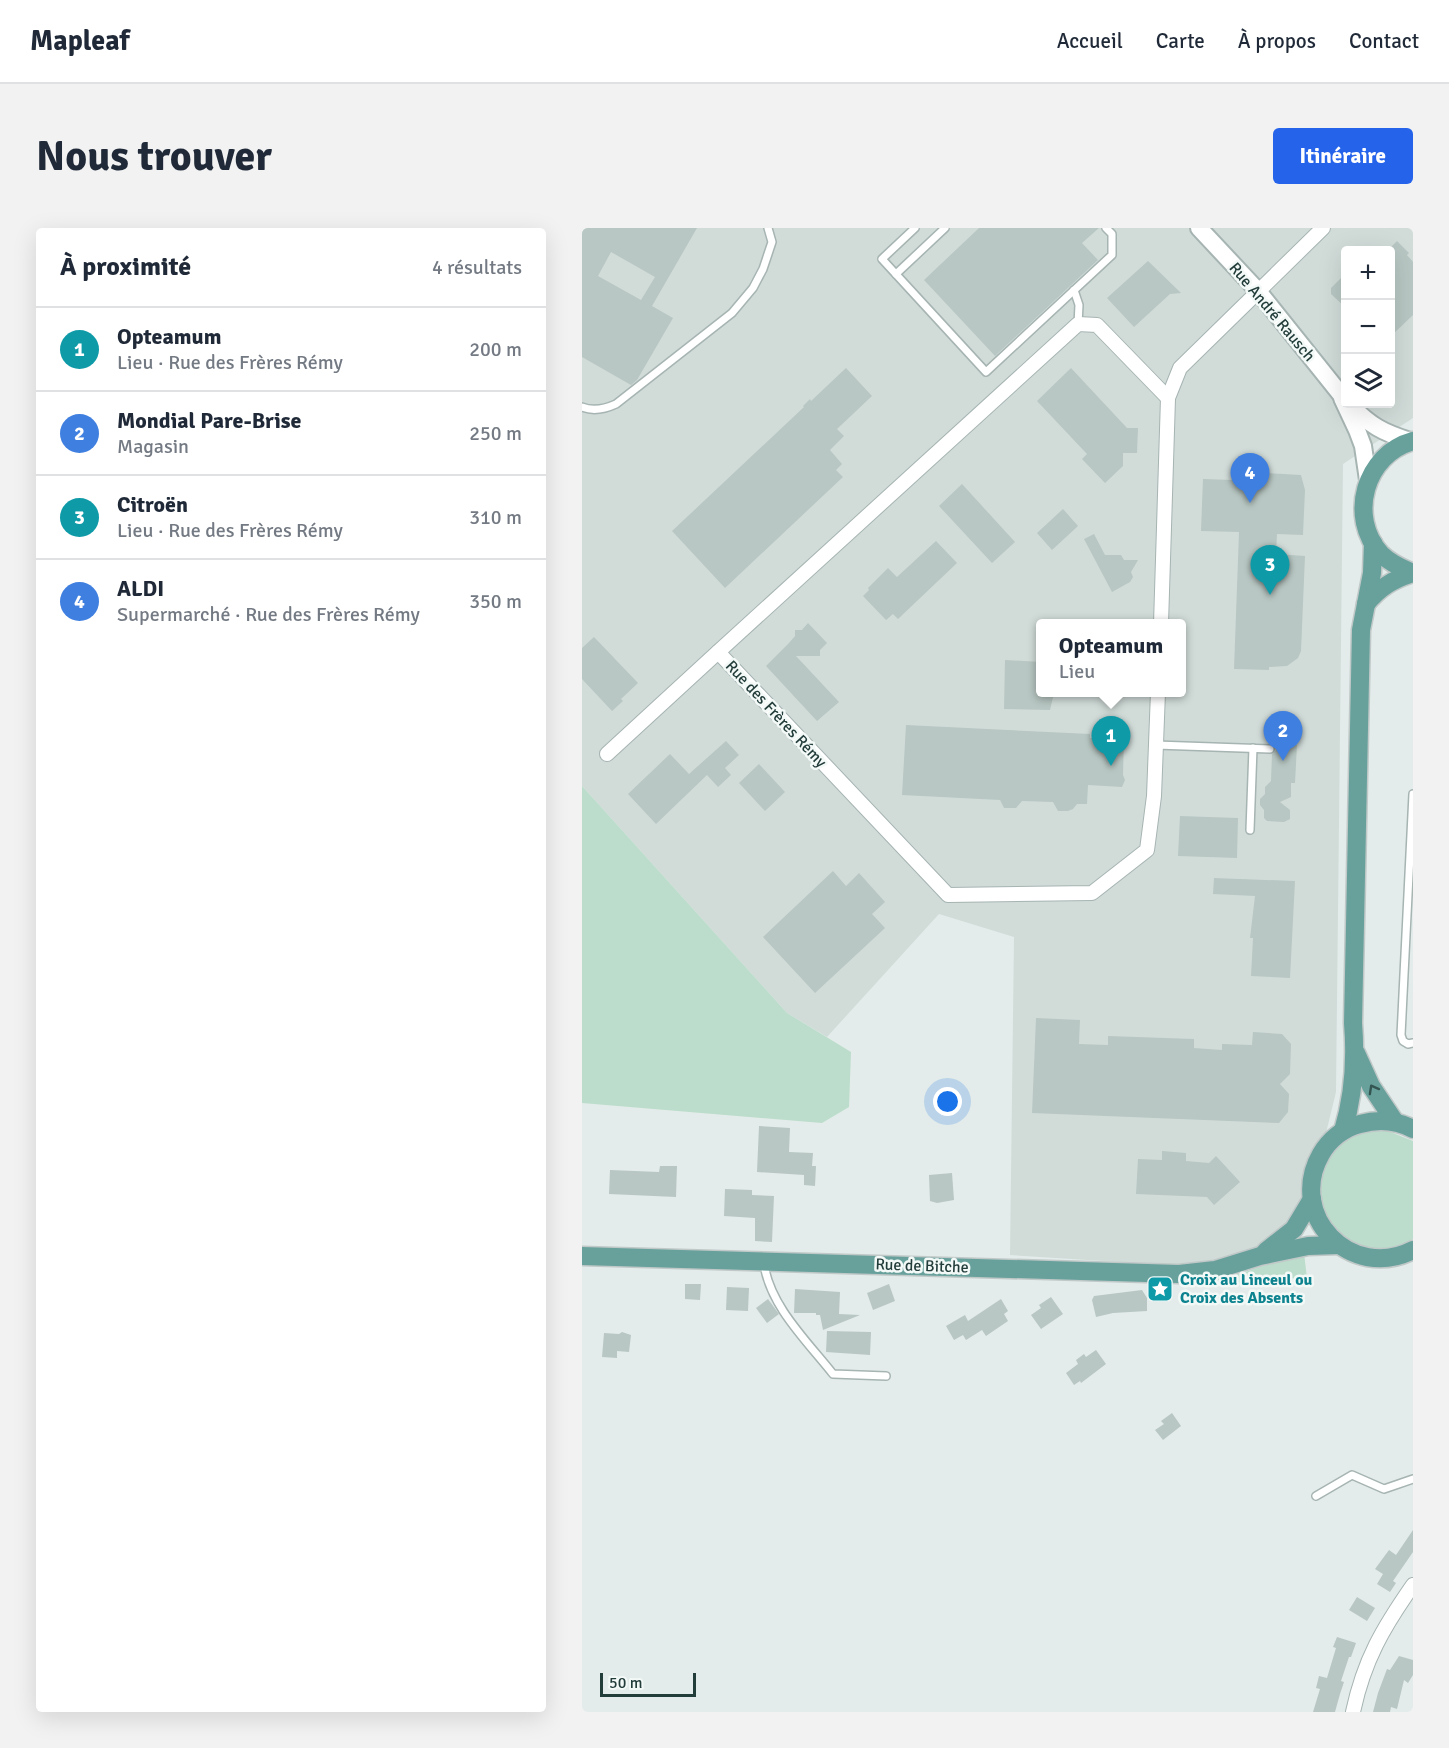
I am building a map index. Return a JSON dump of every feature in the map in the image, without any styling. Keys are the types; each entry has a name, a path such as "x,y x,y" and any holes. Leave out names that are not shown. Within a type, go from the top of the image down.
{"main road":[{"path":"1411,441 1396,447 1375,467 1364,492 1363,512 1367,531 1373,543 1390,562 1413,573"},
{"path":"1343,1131 1350,1104 1355,1053 1353,1023 1361,642 1372,573 1373,543"},
{"path":"1366,604 1387,584 1413,573"},
{"path":"1355,1053 1371,1086 1395,1122"},
{"path":"1413,1129 1395,1122 1368,1121 1343,1131 1324,1149 1317,1161 1311,1186 1312,1199 1321,1225 1339,1245 1364,1257 1378,1258 1392,1258 1413,1250"},
{"path":"1260,1256 1294,1229 1312,1199"},
{"name":"Rue de Bitche","path":"582,1256 1179,1274 1215,1270 1260,1256 1308,1246 1339,1245"}],"street":[{"name":"Rue André Rausch","path":"1199,228 1258,291 1341,396"},
{"path":"1161,619 1168,398 1180,368 1323,228"},
{"path":"1078,324 1097,325 1168,398"},
{"name":"Rue des Frères Rémy","path":"1078,324 718,652 948,895 1092,893 1147,850 1154,796 1158,697"},
{"name":"Rue André Rausch","path":"1348,408 1360,438 1368,480"},
{"name":"Rue André Rausch","path":"1352,408 1370,425 1411,441"},
{"path":"607,753 718,652"},
{"path":"1353,1712 1370,1655 1384,1626 1413,1585"}],"lane":[{"path":"582,407 603,410 616,404 732,313 753,288 763,269 772,242 768,228"},
{"path":"915,228 882,259 986,372 1112,255 1112,234 1106,228"},
{"path":"896,274 945,228"},
{"path":"1074,290 1079,305 1078,324"},
{"path":"1156,745 1270,749"},
{"path":"1250,830 1253,748"},
{"path":"1413,794 1401,1035 1403,1041 1408,1044 1413,1043"},
{"path":"763,1261 766,1280 785,1314 833,1374 886,1376"},
{"path":"1316,1496 1352,1475 1384,1489 1413,1479"}],"shaded area":[{"path":"582,228 1413,228 1413,418 1343,464 1336,1092 1292,1273 1010,1255 1014,937 939,914 827,1037 787,1013 582,786"}],"green space":[{"path":"582,786 787,1013 851,1052 849,1107 822,1123 582,1103"},
{"path":"1388,1131 1413,1141 1413,1239 1389,1248 1367,1248 1348,1242 1333,1229 1323,1212 1319,1193 1323,1172 1341,1145 1361,1133"},
{"path":"1304,1253 1307,1278 1276,1279 1276,1284 1220,1283 1220,1280"}],"building":[{"path":"582,228 697,228 652,306 673,318 637,380 631,385 582,357","holes":["611,252 655,277 641,300 598,276"]},
{"path":"979,228 1099,228 1082,243 1098,260 995,356 924,280"},
{"path":"1397,241 1409,253 1407,255 1413,262 1413,315 1395,332 1395,246 1392,246"},
{"path":"1148,261 1181,293 1170,294 1134,327 1107,298"},
{"path":"1341,278 1341,303 1331,294 1331,288"},
{"path":"846,368 872,396 837,429 844,436 830,450 842,464 836,470 843,477 725,588 672,531 810,399 811,401"},
{"path":"1071,368 1127,428 1138,428 1137,453 1123,453 1123,466 1105,483 1082,459 1087,454 1037,401"},
{"path":"1263,473 1301,475 1305,490 1303,535 1277,534 1276,554 1305,556 1301,651 1298,658 1287,666 1269,667 1269,670 1234,669 1239,532 1201,531 1203,479 1263,481"},
{"path":"962,484 1015,542 992,563 939,506"},
{"path":"1063,509 1078,526 1052,550 1037,533"},
{"path":"1094,534 1105,555 1121,555 1124,560 1138,560 1131,572 1133,577 1130,582 1112,592 1084,539"},
{"path":"936,541 957,563 898,619 893,614 886,620 863,596 869,590 868,588 888,568 897,577"},
{"path":"808,623 827,643 820,650 820,656 796,656 839,702 817,721 766,666 795,636 795,630 802,630"},
{"path":"594,637 638,683 612,711 582,679 582,648"},
{"path":"1005,660 1036,662 1036,697 1053,697 1050,710 1004,709"},
{"path":"906,725 1090,734 1090,738 1124,739 1123,775 1125,780 1122,787 1088,785 1087,804 1077,804 1068,811 1058,811 1053,802 1022,801 1016,808 1004,808 1000,800 902,795"},
{"path":"726,741 739,755 725,768 731,775 718,787 707,775 656,824 628,794 670,754 689,774"},
{"path":"1272,744 1297,745 1295,783 1291,783 1291,797 1280,802 1290,810 1290,819 1284,822 1267,821 1260,805 1260,799 1265,794 1265,787 1271,781 1272,754 1276,750"},
{"path":"759,764 785,792 765,811 739,783"},
{"path":"1180,816 1238,818 1237,858 1178,856"},
{"path":"833,871 846,886 859,873 885,902 872,914 885,928 815,993 763,937"},
{"path":"1214,878 1295,881 1290,978 1251,976 1253,938 1250,938 1255,896 1213,894"},
{"path":"1036,1018 1080,1020 1079,1044 1108,1045 1108,1036 1194,1039 1194,1048 1222,1050 1222,1044 1252,1045 1253,1032 1282,1034 1291,1044 1290,1074 1280,1084 1289,1094 1288,1112 1279,1123 1032,1113"},
{"path":"759,1126 790,1128 789,1152 813,1153 812,1166 816,1166 815,1186 804,1185 804,1175 757,1172"},
{"path":"1162,1151 1186,1153 1186,1161 1209,1163 1216,1156 1240,1182 1214,1205 1207,1197 1136,1194 1138,1159 1162,1160"},
{"path":"660,1166 677,1166 676,1197 609,1194 610,1170 659,1172"},
{"path":"952,1173 954,1200 937,1203 930,1201 929,1175"},
{"path":"725,1189 752,1190 752,1195 774,1196 772,1242 755,1241 755,1218 724,1216"},
{"path":"685,1284 701,1284 700,1300 685,1299"},
{"path":"889,1284 895,1301 873,1310 867,1293"},
{"path":"727,1287 749,1288 748,1311 726,1310"},
{"path":"795,1289 840,1292 839,1314 860,1315 823,1330 820,1315 794,1313"},
{"path":"1142,1290 1147,1298 1147,1311 1113,1313 1096,1317 1092,1300 1094,1296"},
{"path":"1051,1297 1063,1314 1041,1329 1031,1315 1041,1308 1039,1305"},
{"path":"768,1299 779,1314 767,1323 756,1308"},
{"path":"1001,1299 1008,1311 1004,1314 1008,1321 986,1336 982,1330 966,1340 963,1335 954,1340 946,1326 965,1315 968,1321"},
{"path":"827,1331 871,1332 870,1355 826,1352"},
{"path":"622,1332 631,1335 629,1352 617,1351 617,1358 602,1357 604,1333 619,1334"},
{"path":"1096,1350 1106,1364 1081,1383 1080,1381 1074,1385 1066,1373 1078,1364 1076,1360"},
{"path":"1172,1413 1181,1426 1163,1440 1155,1430 1164,1424 1161,1421"},
{"path":"1413,1530 1413,1552 1393,1581 1396,1583 1390,1592 1377,1584 1383,1574 1375,1569 1389,1550 1396,1555"},
{"path":"1357,1597 1375,1608 1367,1621 1349,1610"},
{"path":"1337,1637 1356,1643 1341,1681 1344,1682 1335,1712 1313,1712 1320,1689 1316,1688 1319,1676 1327,1678"},
{"path":"1399,1656 1413,1660 1413,1675 1408,1683 1404,1680 1397,1709 1391,1707 1390,1712 1373,1712 1387,1669 1390,1670"}],"place":[{"name":"ALDI","path":"1250,503"},
{"name":"Citroën","path":"1270,595"},
{"name":"Mondial Pare-Brise","path":"1283,761"},
{"name":"Opteamum","path":"1111,766"},
{"name":"Croix au Linceul ou Croix des Absents","path":"1160,1289"}]}
